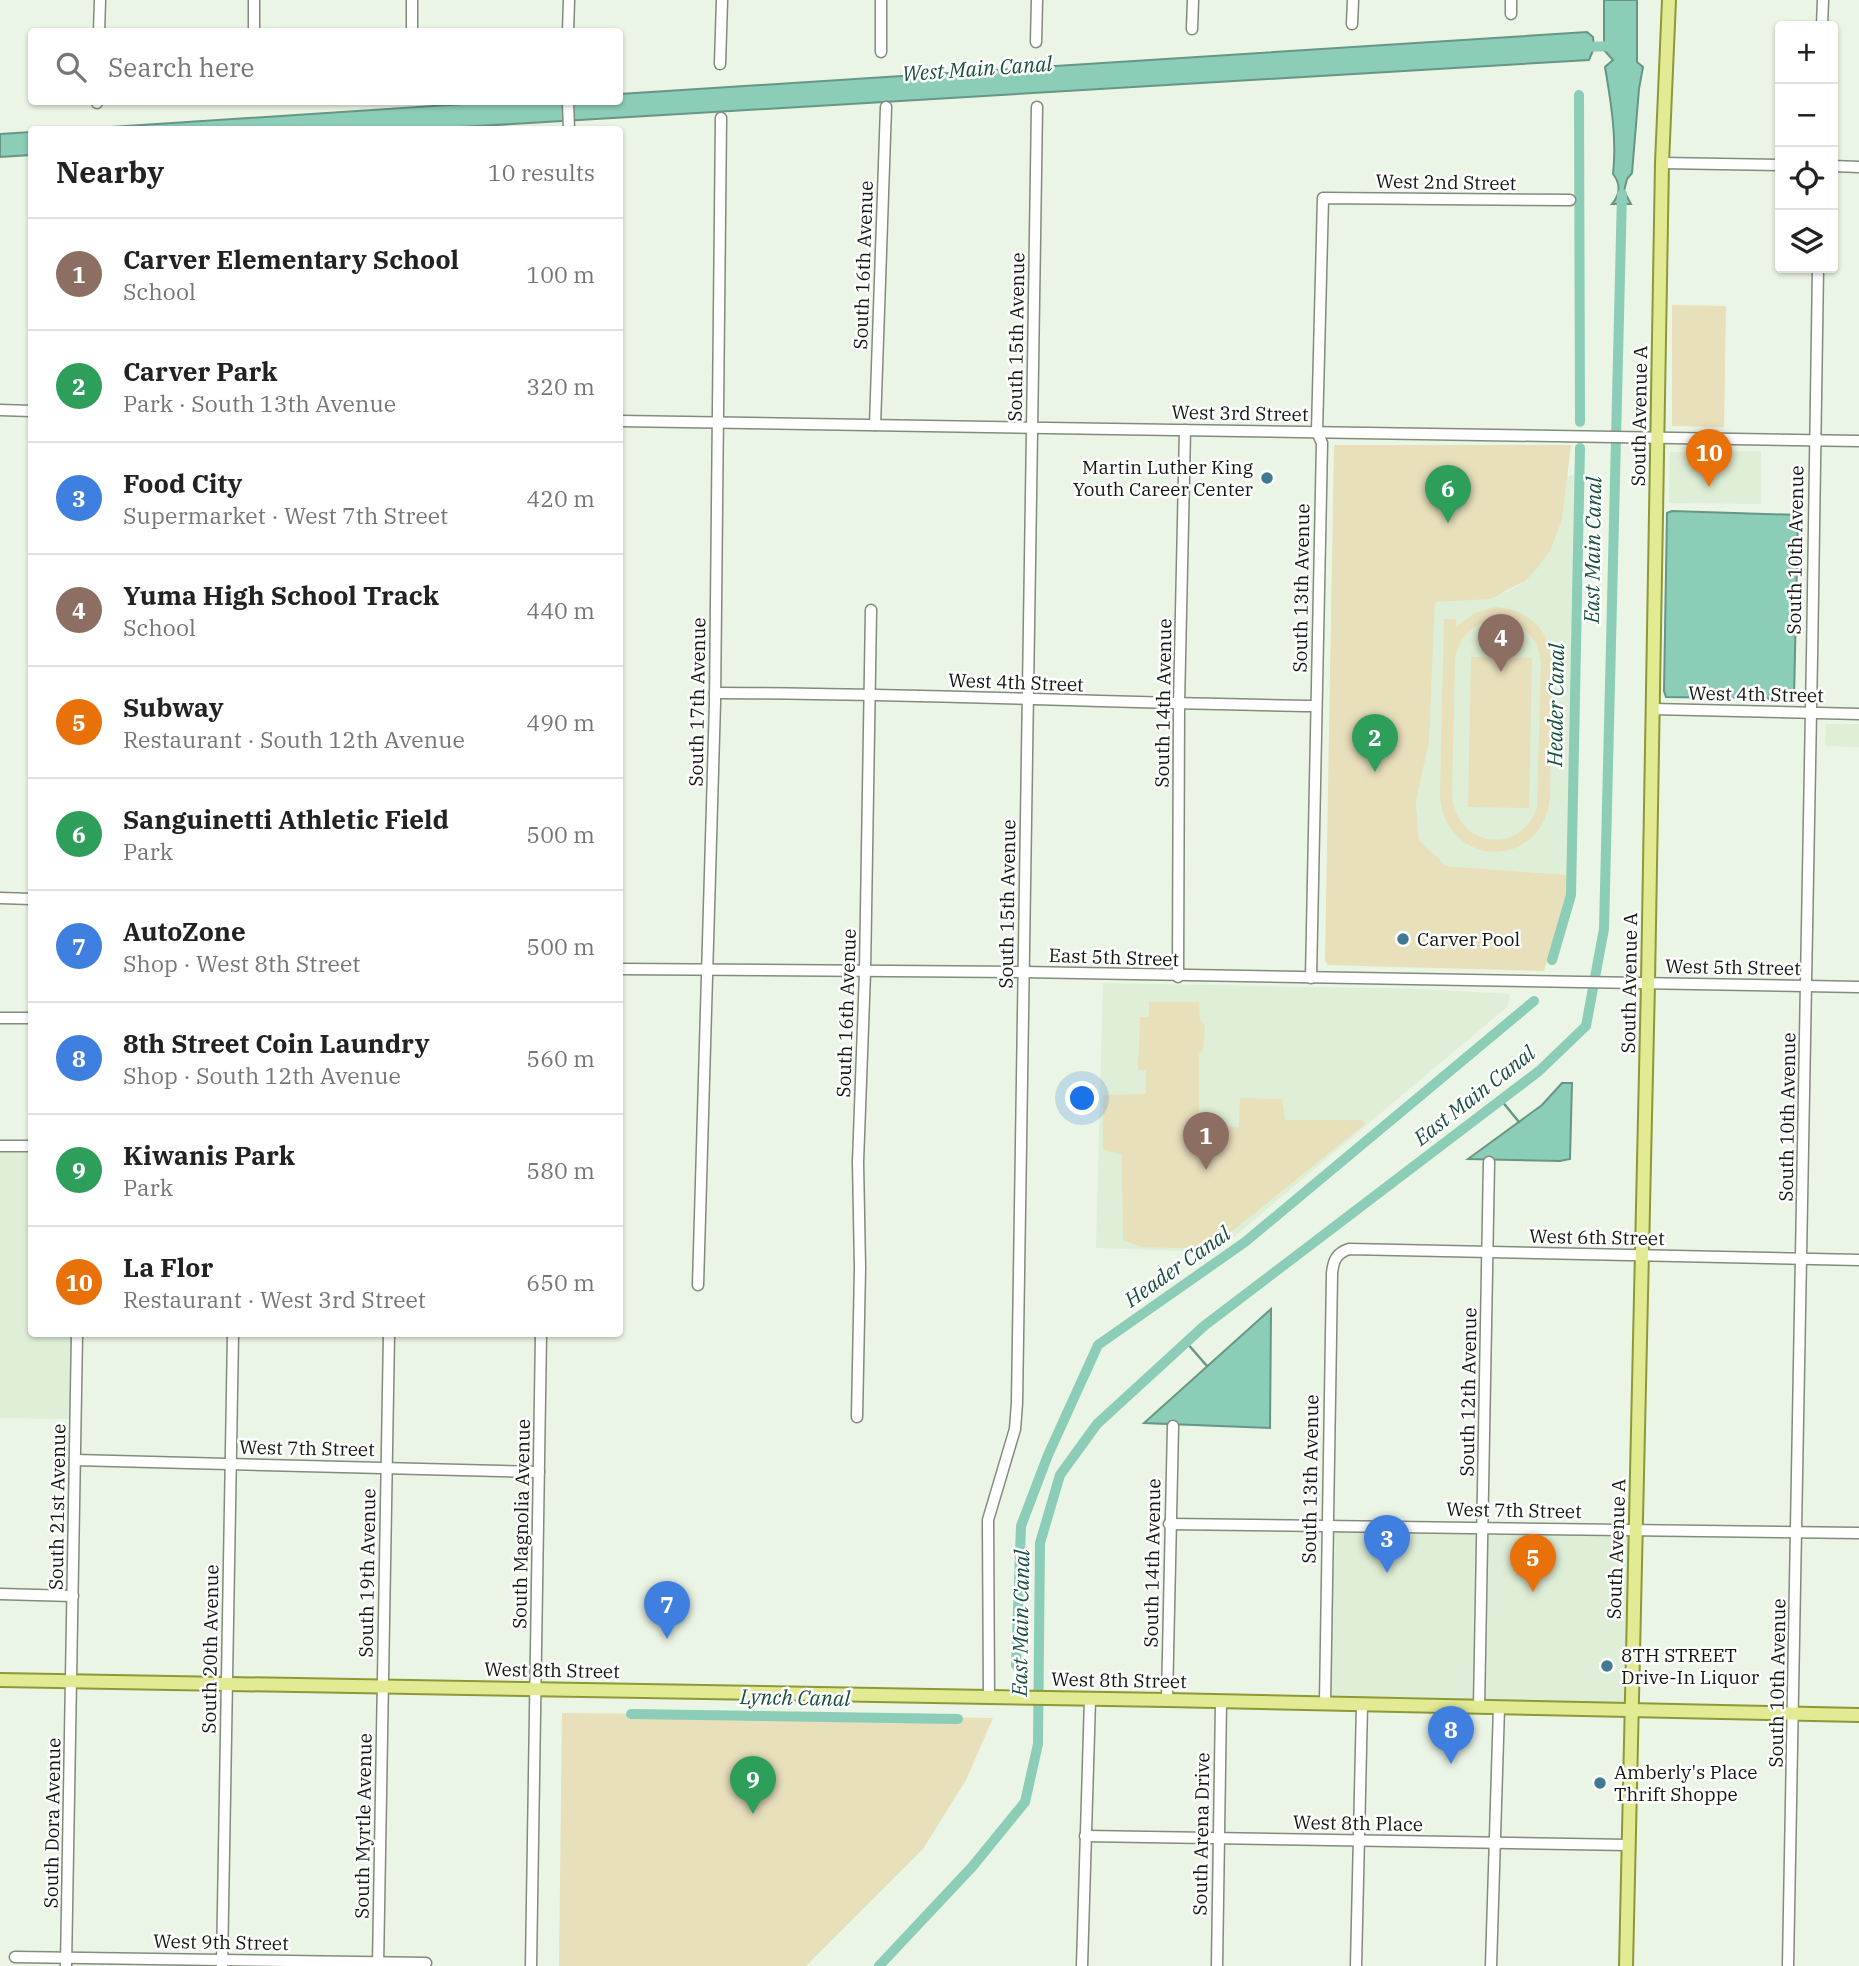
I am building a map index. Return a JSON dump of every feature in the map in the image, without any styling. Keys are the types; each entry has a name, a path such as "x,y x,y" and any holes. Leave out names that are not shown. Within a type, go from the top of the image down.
{"main road":[{"name":"South Avenue A","path":"1626,1966 1659,438 1662,163 1669,0"},
{"name":"West 8th Street","path":"0,1680 1859,1715"}],"street":[{"path":"99,28 100,0"},
{"path":"254,0 254,28"},
{"path":"412,0 412,28"},
{"path":"568,28 569,0"},
{"path":"720,64 722,0"},
{"path":"881,0 881,52"},
{"path":"1036,42 1037,0"},
{"path":"1192,29 1193,0"},
{"path":"1352,23 1353,0"},
{"path":"1511,0 1511,14"},
{"path":"1822,21 1823,0"},
{"path":"568,105 569,126"},
{"name":"South 16th Avenue","path":"875,425 886,107"},
{"name":"South 15th Avenue","path":"989,1698 988,1520 1015,1429 1017,1404 1037,107"},
{"name":"South 17th Avenue","path":"698,1285 715,693 721,118"},
{"path":"1662,163 1775,165"},
{"path":"1838,166 1859,167"},
{"name":"West 2nd Street","path":"1323,198 1570,201"},
{"name":"South 13th Avenue","path":"1311,978 1322,443 1317,432 1323,198"},
{"name":"South 10th Avenue","path":"1788,1966 1803,1259 1809,713 1818,273"},
{"path":"0,410 28,411"},
{"name":"West 3rd Street","path":"623,421 1859,441"},
{"name":"South 14th Avenue","path":"1178,977 1179,704 1185,430"},
{"name":"South 16th Avenue","path":"857,1418 860,1268 858,1161 865,972 872,610"},
{"name":"West 4th Street","path":"715,693 870,693 1027,700 1316,706"},
{"name":"West 4th Street","path":"1653,709 1859,714"},
{"path":"0,898 28,899"},
{"name":"East 5th Street","path":"623,969 1023,972 1178,977 1607,982"},
{"name":"West 5th Street","path":"1607,982 1859,987"},
{"path":"0,1017 28,1018"},
{"path":"0,1146 28,1146"},
{"name":"South 12th Avenue","path":"1479,1707 1489,1163"},
{"name":"West 6th Street","path":"1336,1256 1349,1249 1859,1260"},
{"name":"South 13th Avenue","path":"1325,1704 1332,1273 1336,1256"},
{"name":"South 21st Avenue","path":"72,1681 77,1337"},
{"name":"South 20th Avenue","path":"222,1963 233,1337"},
{"name":"South 19th Avenue","path":"383,1686 389,1337"},
{"name":"South Magnolia Avenue","path":"531,1966 541,1337"},
{"name":"South 14th Avenue","path":"1167,1700 1173,1426"},
{"name":"West 7th Street","path":"75,1461 539,1472"},
{"name":"West 7th Street","path":"1169,1524 1859,1533"},
{"path":"0,1594 73,1595"},
{"name":"South Dora Avenue","path":"66,1961 72,1681"},
{"name":"South Myrtle Avenue","path":"378,1964 383,1686"},
{"path":"1082,1966 1090,1699"},
{"name":"South Arena Drive","path":"1217,1966 1221,1702"},
{"path":"1356,1966 1362,1705"},
{"path":"1491,1966 1499,1707"},
{"name":"West 8th Place","path":"1085,1836 1629,1845"},
{"name":"West 9th Street","path":"15,1957 66,1961 426,1963"}],"shaded area":[{"path":"1672,305 1726,306 1724,427 1672,426"},
{"path":"1334,445 1571,445 1562,520 1551,549 1536,570 1525,581 1490,599 1435,602 1429,742 1416,802 1419,840 1446,866 1567,875 1567,896 1544,971 1328,965 1325,961"},
{"path":"1761,451 1761,504 1669,503 1670,452"},
{"path":"1574,475 1567,875 1446,866 1419,840 1416,802 1429,742 1435,602 1507,592 1525,581 1551,549 1562,520 1567,476"},
{"path":"1496,607 1527,616 1546,638 1552,659 1550,797 1543,821 1530,839 1513,849 1494,852 1474,848 1457,837 1445,819 1440,794 1444,619 1456,619 1456,627 1475,613","holes":["1496,619 1527,632 1540,653 1537,808 1528,824 1516,834 1503,839 1488,839 1475,834 1464,825 1456,812 1452,794 1455,658 1460,643 1469,631"]},
{"path":"1471,657 1532,658 1529,808 1468,807"},
{"path":"1826,724 1859,724 1859,747 1825,746"},
{"path":"1103,983 1421,989 1510,994 1508,1006 1216,1252 1096,1248"},
{"path":"1149,1002 1199,1002 1200,1019 1205,1026 1203,1050 1199,1054 1199,1125 1239,1127 1240,1098 1282,1099 1285,1120 1362,1120 1365,1124 1210,1249 1141,1247 1123,1240 1122,1155 1103,1149 1103,1095 1146,1094 1146,1070 1138,1070 1140,1017 1149,1017"},
{"path":"0,1146 28,1146 28,1337 77,1337 76,1419 0,1418"},
{"path":"1327,1525 1637,1530 1632,1710 1325,1704"},
{"path":"562,1713 993,1718 966,1780 923,1849 806,1966 559,1966"}],"water":[{"path":"1604,0 1637,0 1637,62 1643,67 1632,173 1627,179 1624,191 1631,204 1612,204 1618,189 1613,174 1614,134 1605,67 1613,60 1604,50"},
{"path":"1587,32 1593,37 1594,48 1589,60 478,126 126,126 448,105 623,105 623,94"},
{"path":"28,132 28,155 0,157 0,134"},
{"path":"1667,513 1798,515 1794,699 1666,697"},
{"path":"1562,1083 1572,1083 1570,1159 1468,1159 1542,1105"},
{"path":"1271,1309 1270,1428 1144,1423"}],"waterway":[{"name":"West Main Canal","path":"1581,47 1615,46"},
{"name":"Header Canal","path":"1579,95 1580,422"},
{"name":"East Main Canal","path":"879,1966 972,1867 1025,1802 1038,1744 1040,1543 1060,1475 1097,1424 1204,1326 1539,1071 1586,1026 1604,929 1622,194"},
{"name":"Header Canal","path":"1552,960 1571,895 1580,448"},
{"name":"Header Canal","path":"1016,1665 1021,1526 1048,1455 1098,1345 1245,1242 1534,1001"},
{"path":"1501,1100 1519,1122"},
{"path":"1186,1342 1207,1366"},
{"name":"Lynch Canal","path":"631,1714 958,1719"}],"place":[{"name":"Martin Luther King Youth Career Center","path":"1267,478"},
{"name":"La Flor","path":"1709,487"},
{"name":"Sanguinetti Athletic Field","path":"1448,523"},
{"name":"Yuma High School Track","path":"1501,672"},
{"name":"Carver Park","path":"1375,772"},
{"name":"Carver Pool","path":"1403,939"},
{"name":"Carver Elementary School","path":"1206,1170"},
{"name":"Food City","path":"1387,1573"},
{"name":"Subway","path":"1533,1592"},
{"name":"AutoZone","path":"667,1639"},
{"name":"8TH STREET Drive-In Liquor","path":"1607,1666"},
{"name":"8th Street Coin Laundry","path":"1451,1764"},
{"name":"Amberly's Place Thrift Shoppe","path":"1600,1783"},
{"name":"Kiwanis Park","path":"753,1814"}]}
